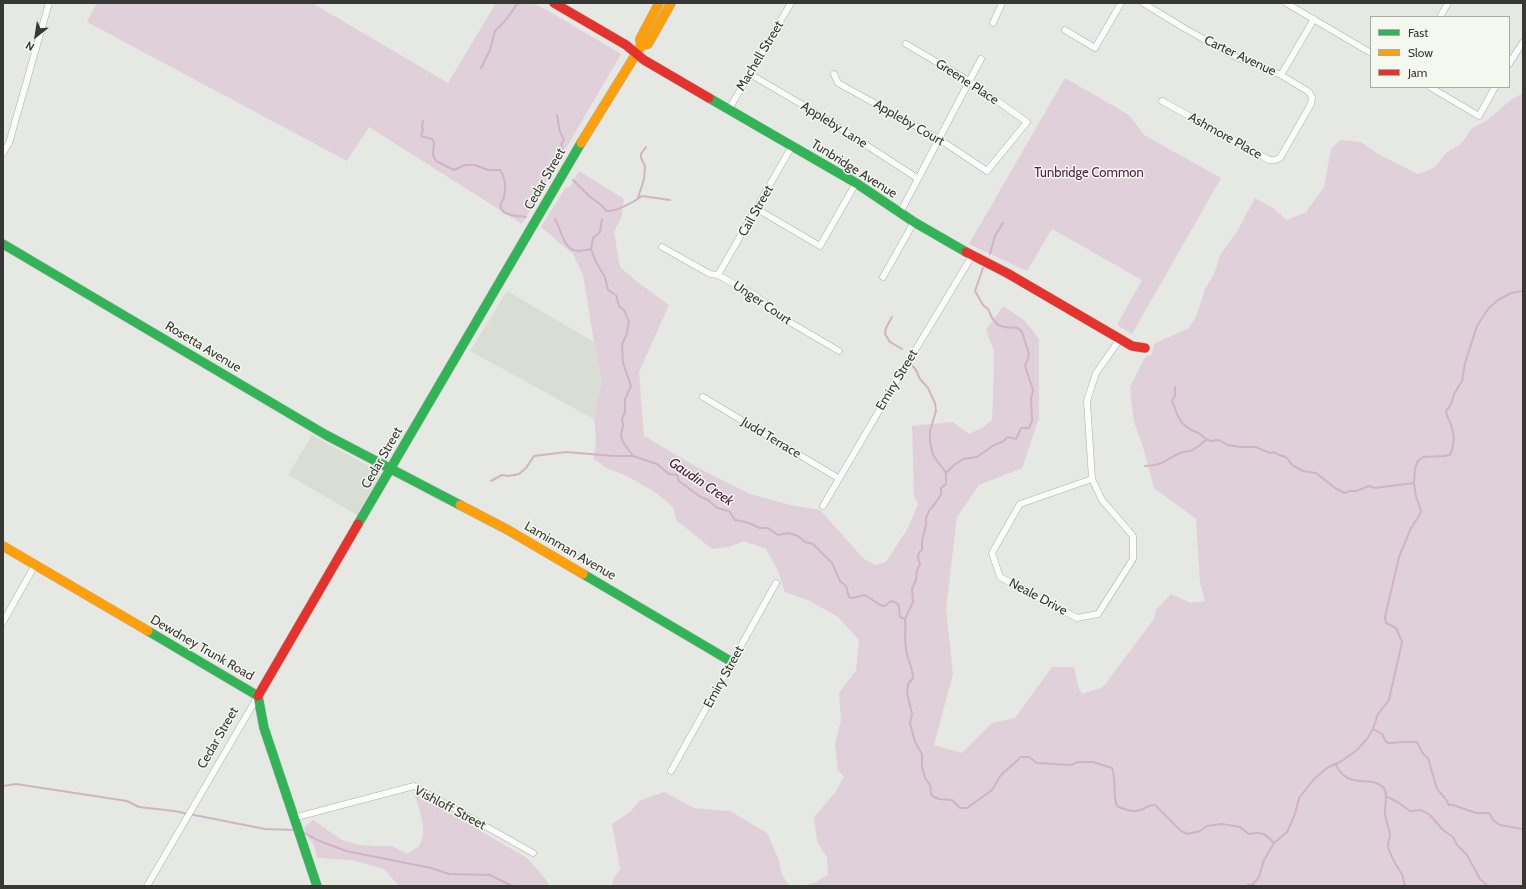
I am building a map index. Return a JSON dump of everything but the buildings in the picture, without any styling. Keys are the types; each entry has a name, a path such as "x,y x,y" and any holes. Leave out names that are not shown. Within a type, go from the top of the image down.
{"street":[{"path":"3,153 9,143 49,3"},
{"name":"Tunbridge Avenue","path":"554,3 639,49 644,60 856,183 914,222 972,256 1007,273 1132,346 1145,348"},
{"name":"Cedar Street","path":"147,886 568,164 639,49 640,39 658,3"},
{"name":"Cedar Street","path":"639,49 648,44 670,3"},
{"name":"Machell Street","path":"729,109 791,3"},
{"path":"993,23 1002,3"},
{"path":"1065,30 1095,48 1121,3"},
{"name":"Carter Avenue","path":"1143,3 1236,57 1281,75 1314,19"},
{"path":"1286,3 1370,52"},
{"path":"1441,16 1448,3"},
{"path":"1510,62 1523,42"},
{"name":"Greene Place","path":"906,44 968,81 1027,122 986,171"},
{"path":"900,213 968,81 981,59"},
{"name":"Appleby Lane","path":"750,74 823,117 918,178"},
{"name":"Appleby Court","path":"834,74 838,82 938,139 986,171"},
{"name":"Ashmore Place","path":"1162,101 1269,160 1275,160 1280,158 1311,104 1312,98 1309,92 1281,75"},
{"path":"1432,88 1479,116 1494,88"},
{"name":"Cail Street","path":"718,275 792,146"},
{"path":"757,209 820,246 856,183"},
{"path":"882,276 914,222"},
{"name":"Rosetta Avenue","path":"3,244 326,435 391,469"},
{"name":"Unger Court","path":"662,247 710,274 718,275 753,294 776,314 839,351"},
{"name":"Emiry Street","path":"823,506 838,478 972,256"},
{"name":"Neale Drive","path":"1092,479 1020,504 992,553 1000,577 1076,618 1098,614 1132,559 1132,536 1102,500 1092,479 1087,401 1096,373 1120,339"},
{"name":"Judd Terrace","path":"703,397 838,478"},
{"name":"Laminman Avenue","path":"391,469 508,530 732,662"},
{"name":"Dewdney Trunk Road","path":"3,546 258,696 264,728 316,886"},
{"path":"3,622 35,565"},
{"name":"Emiry Street","path":"671,771 776,583"},
{"name":"Vishloff Street","path":"293,818 414,786 533,853"}],"shaded area":[{"path":"507,291 594,342 602,382 594,419 470,351"},
{"path":"312,435 381,473 357,515 288,475"}],"green space":[{"path":"97,3 312,3 448,83 496,3 531,3 545,9 621,54 522,224 369,127 347,161 87,22"},
{"name":"Tunbridge Common","path":"1065,78 1129,115 1144,135 1221,178 1132,334 1117,325 1142,280 1052,229 1027,271 969,244"},
{"path":"1523,93 1523,886 803,886 814,883 828,875 827,858 817,841 814,817 835,793 844,777 838,770 835,744 841,720 839,693 856,670 859,640 838,617 810,601 785,592 778,571 766,549 744,541 729,547 712,549 676,520 673,507 655,492 625,475 608,469 594,459 596,438 594,419 602,381 583,275 573,254 541,227 566,187 570,187 579,171 624,199 621,218 614,232 620,267 636,281 669,305 639,372 644,436 702,470 750,494 790,505 820,510 864,559 875,565 886,562 908,528 918,504 914,496 912,426 953,422 969,434 983,427 992,420 994,351 986,330 1003,306 1024,320 1039,339 1039,418 1022,468 979,485 957,517 946,609 953,674 934,745 962,753 992,723 1015,718 1052,667 1074,667 1078,686 1082,694 1103,687 1154,619 1156,610 1171,594 1191,603 1205,601 1200,583 1196,519 1154,488 1143,447 1134,422 1130,387 1145,357 1152,354 1154,344 1189,328 1196,317 1205,289 1214,274 1220,255 1236,233 1255,198 1273,208 1287,220 1306,212 1324,187 1331,149 1340,140 1361,142 1378,154 1418,174 1434,168 1447,152 1461,144 1472,128 1486,121 1512,99"},
{"path":"664,792 694,808 730,811 767,833 779,860 782,875 790,886 612,886 613,880 620,869 612,824 630,812 639,801"},
{"path":"414,794 527,858 547,881 549,886 399,886 384,869 352,860 317,859 314,845 309,839 304,828 313,820 342,840 360,845 392,846 407,854 418,847 423,835 423,828"}],"waterway":[{"name":"Gaudin Creek","path":"481,68 490,50 495,31 505,21 518,3"},
{"path":"557,115 560,132 564,140 561,144 563,152"},
{"path":"423,121 421,136 432,139 434,142 433,155 436,161 454,170 465,165 475,165 488,170 500,170 505,183 504,198 501,203 502,211 514,216 526,217"},
{"path":"638,198 644,179 645,166 641,158 641,154 646,147"},
{"path":"573,180 606,210"},
{"path":"606,211 630,204 642,196 670,200"},
{"path":"555,219 563,239 570,248 582,251 591,249"},
{"name":"Gaudin Creek","path":"602,219 600,232 593,238 591,249 596,262 605,277 608,290 616,295 619,306 624,310 629,322 626,336 622,344 623,363 631,386 625,399 625,412 622,419 623,426 621,435 623,442 633,456 657,464 669,474 677,475 679,481 699,496 708,500 717,508 729,511 735,520 746,522 760,528 768,528 778,535 788,533 798,536 805,542 813,544 832,563 840,581 846,586 849,597 852,598 865,595 880,605 885,606 891,601 897,603 899,606 900,617 905,619 905,645 913,674 913,678 908,684 907,693 912,714 910,723 915,742 922,754 922,767 925,778 930,785 932,796 939,799 952,800 960,808 967,808 992,790 1001,775 1021,757 1029,757 1037,763 1071,765 1078,762 1093,762 1112,768 1117,806 1137,811 1150,805 1155,805 1181,831 1188,834 1200,831 1207,826 1222,824 1240,827 1249,834 1263,834 1274,843"},
{"path":"990,254 995,236 1003,223"},
{"path":"905,619 913,602 912,589 920,564 918,555 922,550 926,518 941,494 941,488 946,484 946,473 963,459 977,457 1008,437 1016,439 1021,428 1029,428 1032,421 1031,399 1033,390 1025,366 1029,354 1022,332 1018,328 998,325 992,318 988,309 983,305 975,291 983,268"},
{"path":"1245,886 1253,884 1259,877 1264,860 1274,843 1287,832 1295,814 1299,798 1314,779 1327,768 1342,761 1357,750 1367,739 1373,729 1378,714 1389,700 1402,642 1396,628 1386,623 1385,617 1399,557 1411,528 1421,511 1416,496 1414,483 1415,468 1418,461 1423,457 1450,455 1454,435 1446,412 1462,381 1465,363 1477,326 1488,309 1498,300 1511,293 1523,291"},
{"path":"892,317 886,328 885,334 890,342 902,349"},
{"path":"911,364 916,370 920,379 928,388 935,403 936,411 930,431 930,442 933,455 946,473"},
{"path":"1175,387 1175,396 1172,400 1182,423 1206,439 1211,441 1219,440 1228,445 1256,447 1270,453 1274,452 1286,457 1292,465 1303,471 1316,473 1335,488 1345,493 1369,486 1375,488 1414,483"},
{"path":"1145,466 1156,465 1181,452 1192,450 1206,440"},
{"path":"491,481 502,475 509,476 519,474 526,468 534,456 566,452 633,456"},
{"path":"1373,729 1382,734 1386,742 1389,743 1417,742 1423,754 1428,758 1437,789 1449,805 1476,813 1489,813 1494,821 1500,825 1523,829"},
{"path":"1336,765 1341,773 1347,777 1353,780 1378,784 1385,790 1385,814 1390,835 1388,847 1393,860 1402,874 1405,886"},
{"path":"3,786 16,784 127,801 139,807 174,811 265,829 295,830"},
{"path":"1386,796 1410,811 1421,810 1430,815 1443,830 1453,837 1457,845 1467,855 1480,879 1488,886"},
{"path":"303,832 317,840 346,851 431,868 449,874 490,875 512,886"},
{"path":"1228,886 1243,886"}],"traffic: fast":[{"path":"709,98 856,183 914,222 966,252"},
{"path":"358,524 581,143"},
{"path":"3,244 326,435 460,505"},
{"path":"583,574 732,662"},
{"path":"148,631 258,696 264,728 317,886"}],"traffic: slow":[{"path":"641,46 640,39 659,3"},
{"path":"581,143 641,46 648,44 671,3"},
{"path":"460,505 508,530 583,574"},
{"path":"3,546 148,631"}],"traffic: jam":[{"path":"554,3 626,45 644,60 709,98"},
{"path":"966,252 1007,273 1132,346 1145,348"},
{"path":"258,696 358,524"}]}
